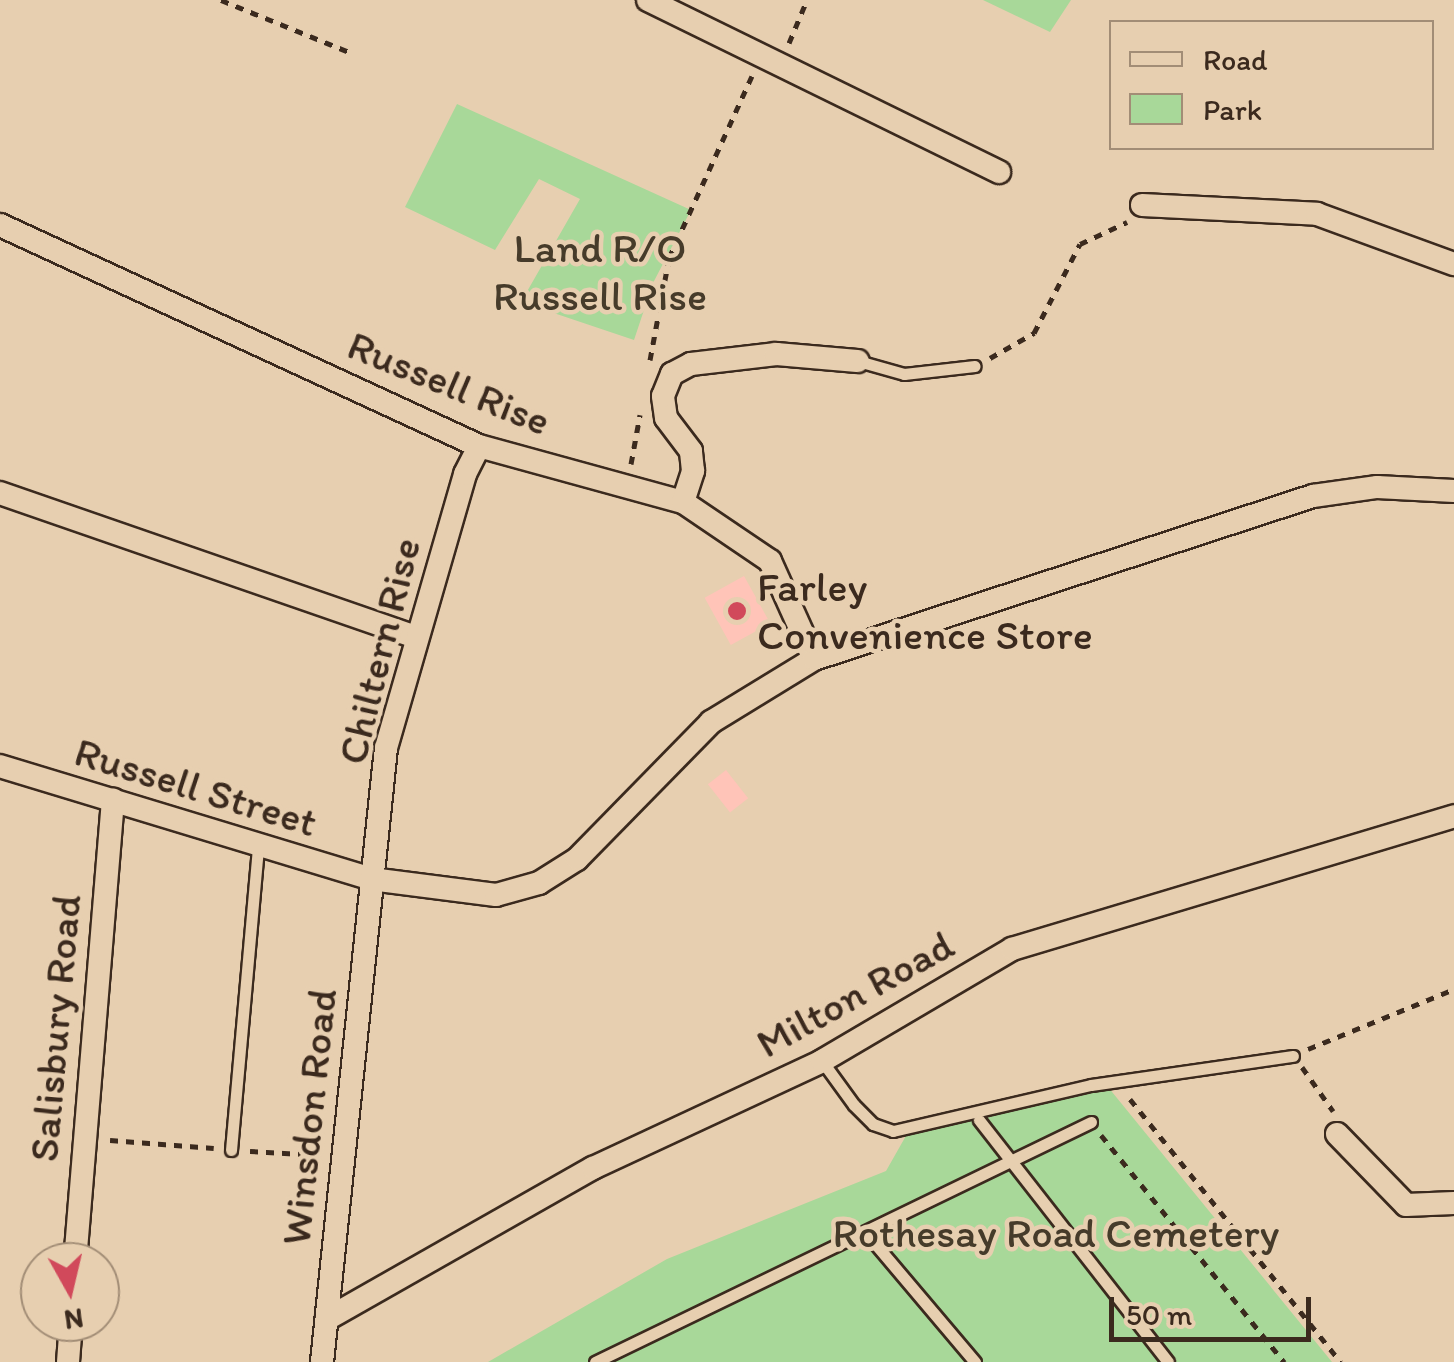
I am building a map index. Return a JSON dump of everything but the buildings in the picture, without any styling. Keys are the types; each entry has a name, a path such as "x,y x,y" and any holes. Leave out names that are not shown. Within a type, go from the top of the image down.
{"street":[{"path":"648,0 999,172"},
{"path":"1142,205 1316,214 1454,264"},
{"name":"Russell Rise","path":"0,225 479,446 683,502 770,562 814,659"},
{"path":"683,502 694,471 691,451 666,418 663,396 672,374 691,364 776,354 858,361"},
{"name":"Chiltern Rise","path":"371,879 386,748 416,637 479,446"},
{"name":"Russell Street","path":"0,766 371,879 496,895 539,884 576,859 711,722 814,659 1313,496 1377,487 1454,491"},
{"path":"0,494 416,637"},
{"name":"Salisbury Road","path":"77,1242 113,800"},
{"name":"Milton Road","path":"328,1319 593,1168 822,1061 1012,949 1056,932 1454,816"},
{"name":"Winsdon Road","path":"322,1362 371,879"},
{"path":"1337,1134 1406,1205 1454,1204"}],"lane":[{"path":"858,361 904,374 975,366"},
{"path":"230,1150 258,846"},
{"path":"822,1061 864,1115 893,1131 1118,1084 1293,1056"},
{"path":"979,1120 1009,1164 1168,1362"},
{"path":"595,1362 1091,1122"},
{"path":"866,1233 975,1362"}],"path":[{"path":"220,0 349,52"},
{"path":"648,372 669,258 770,59 807,0"},
{"path":"975,366 1034,333 1080,244 1119,231 1142,205"},
{"path":"627,487 641,410"},
{"path":"1337,1134 1332,1105 1293,1056 1454,989"},
{"path":"1118,1084 1341,1362"},
{"path":"1091,1122 1284,1362"}],"green space":[{"path":"983,0 1071,0 1050,32"},
{"name":"Land R/O Russell Rise","path":"457,104 691,210 653,283 634,340 521,302 580,199 539,179 495,250 405,207"},
{"name":"Rothesay Road Cemetery","path":"1108,1087 1332,1362 488,1362 667,1259 886,1171 907,1134"}],"place":[{"name":"Farley Convenience Store","path":"737,611"}]}
